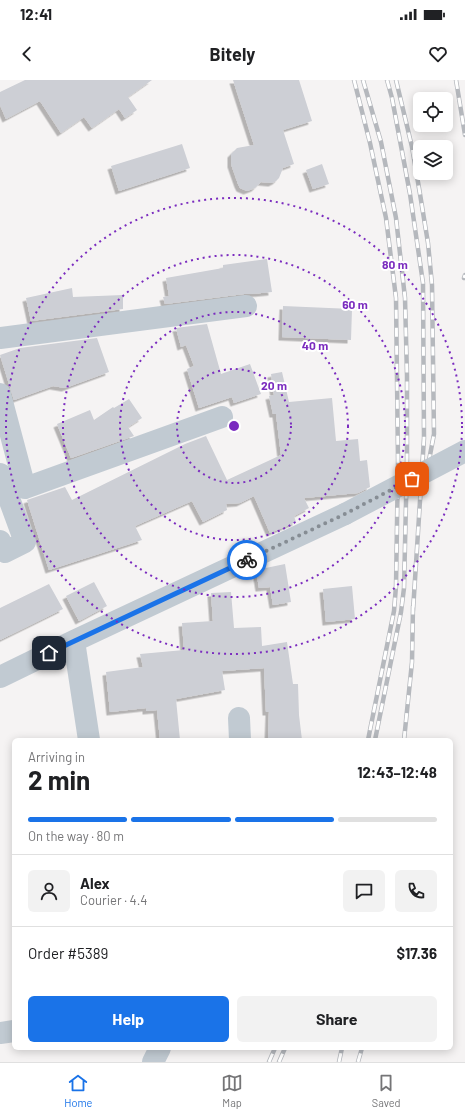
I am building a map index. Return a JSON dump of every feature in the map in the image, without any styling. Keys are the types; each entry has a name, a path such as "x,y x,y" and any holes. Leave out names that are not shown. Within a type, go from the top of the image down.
{"street":[{"path":"0,338 246,306"},
{"path":"0,394 25,488 222,417"},
{"path":"0,677 345,514 465,451"},
{"path":"0,475 25,542 5,552 0,541"},
{"path":"74,641 89,738"},
{"path":"239,718 240,738"},
{"path":"0,1033 12,1031"},
{"path":"153,1062 159,1050"}],"building":[{"path":"25,80 152,80 128,97 137,110 125,118 119,109 92,128 84,117 61,133 40,101 6,119 0,105 0,92"},
{"path":"233,80 299,80 312,121 283,130 294,164 283,168 279,178 276,181 272,183 261,182 255,188 247,191 240,188 238,184 231,164 231,154 237,148 254,145"},
{"path":"182,144 190,168 119,191 111,166"},
{"path":"322,164 329,184 313,189 306,170"},
{"path":"267,259 272,292 165,304 163,297 169,296 166,278 223,268 223,265"},
{"path":"72,288 73,297 123,295 123,309 31,321 26,298"},
{"path":"283,306 352,309 351,340 282,337"},
{"path":"207,324 221,374 250,364 261,394 234,403 232,397 199,408 187,369 194,366 186,345 181,347 176,328"},
{"path":"97,338 109,372 65,388 53,386 14,400 0,355 20,348"},
{"path":"282,372 289,402 332,398 336,441 358,439 360,461 367,460 370,487 358,493 304,498 309,508 294,516 296,522 270,533 254,496 240,503 226,504 227,510 203,522 192,501 135,526 142,540 49,570 27,500 65,487 72,500 185,444 206,436 227,480 281,455 276,414 273,414 269,396 274,395 271,374"},
{"path":"129,399 142,418 128,427 134,436 71,458 57,424 90,410 94,420 113,407 114,408"},
{"path":"285,564 291,602 273,605 270,587 259,588 256,570"},
{"path":"94,582 107,606 79,621 66,596"},
{"path":"49,584 63,609 0,640 0,608"},
{"path":"352,586 355,619 326,622 323,589"},
{"path":"231,592 234,628 261,627 262,646 287,642 293,684 298,684 302,738 268,738 269,712 266,712 264,668 222,671 225,690 176,699 180,738 160,738 157,710 146,711 146,708 110,712 106,672 143,667 140,654 184,650 182,623 213,621 211,593"}],"railway":[{"path":"354,80 370,143 386,218 396,298 398,461 396,586 394,611 368,738"},
{"path":"363,80 381,142 396,218 405,298 407,376 404,588 401,612 375,738"},
{"path":"387,80 392,98 410,194 423,283 424,438 413,611"},
{"path":"396,80 412,147 428,243 432,285 434,434 427,471"},
{"path":"456,80 465,135"},
{"path":"404,738 412,662 413,606"},
{"path":"269,1062 274,1050"},
{"path":"279,1062 284,1050"},
{"path":"339,1062 342,1050"},
{"path":"358,1062 361,1050"}],"way so far":[{"path":"247,560 345,514 412,479"}],"route":[{"path":"49,653 247,560"}]}
